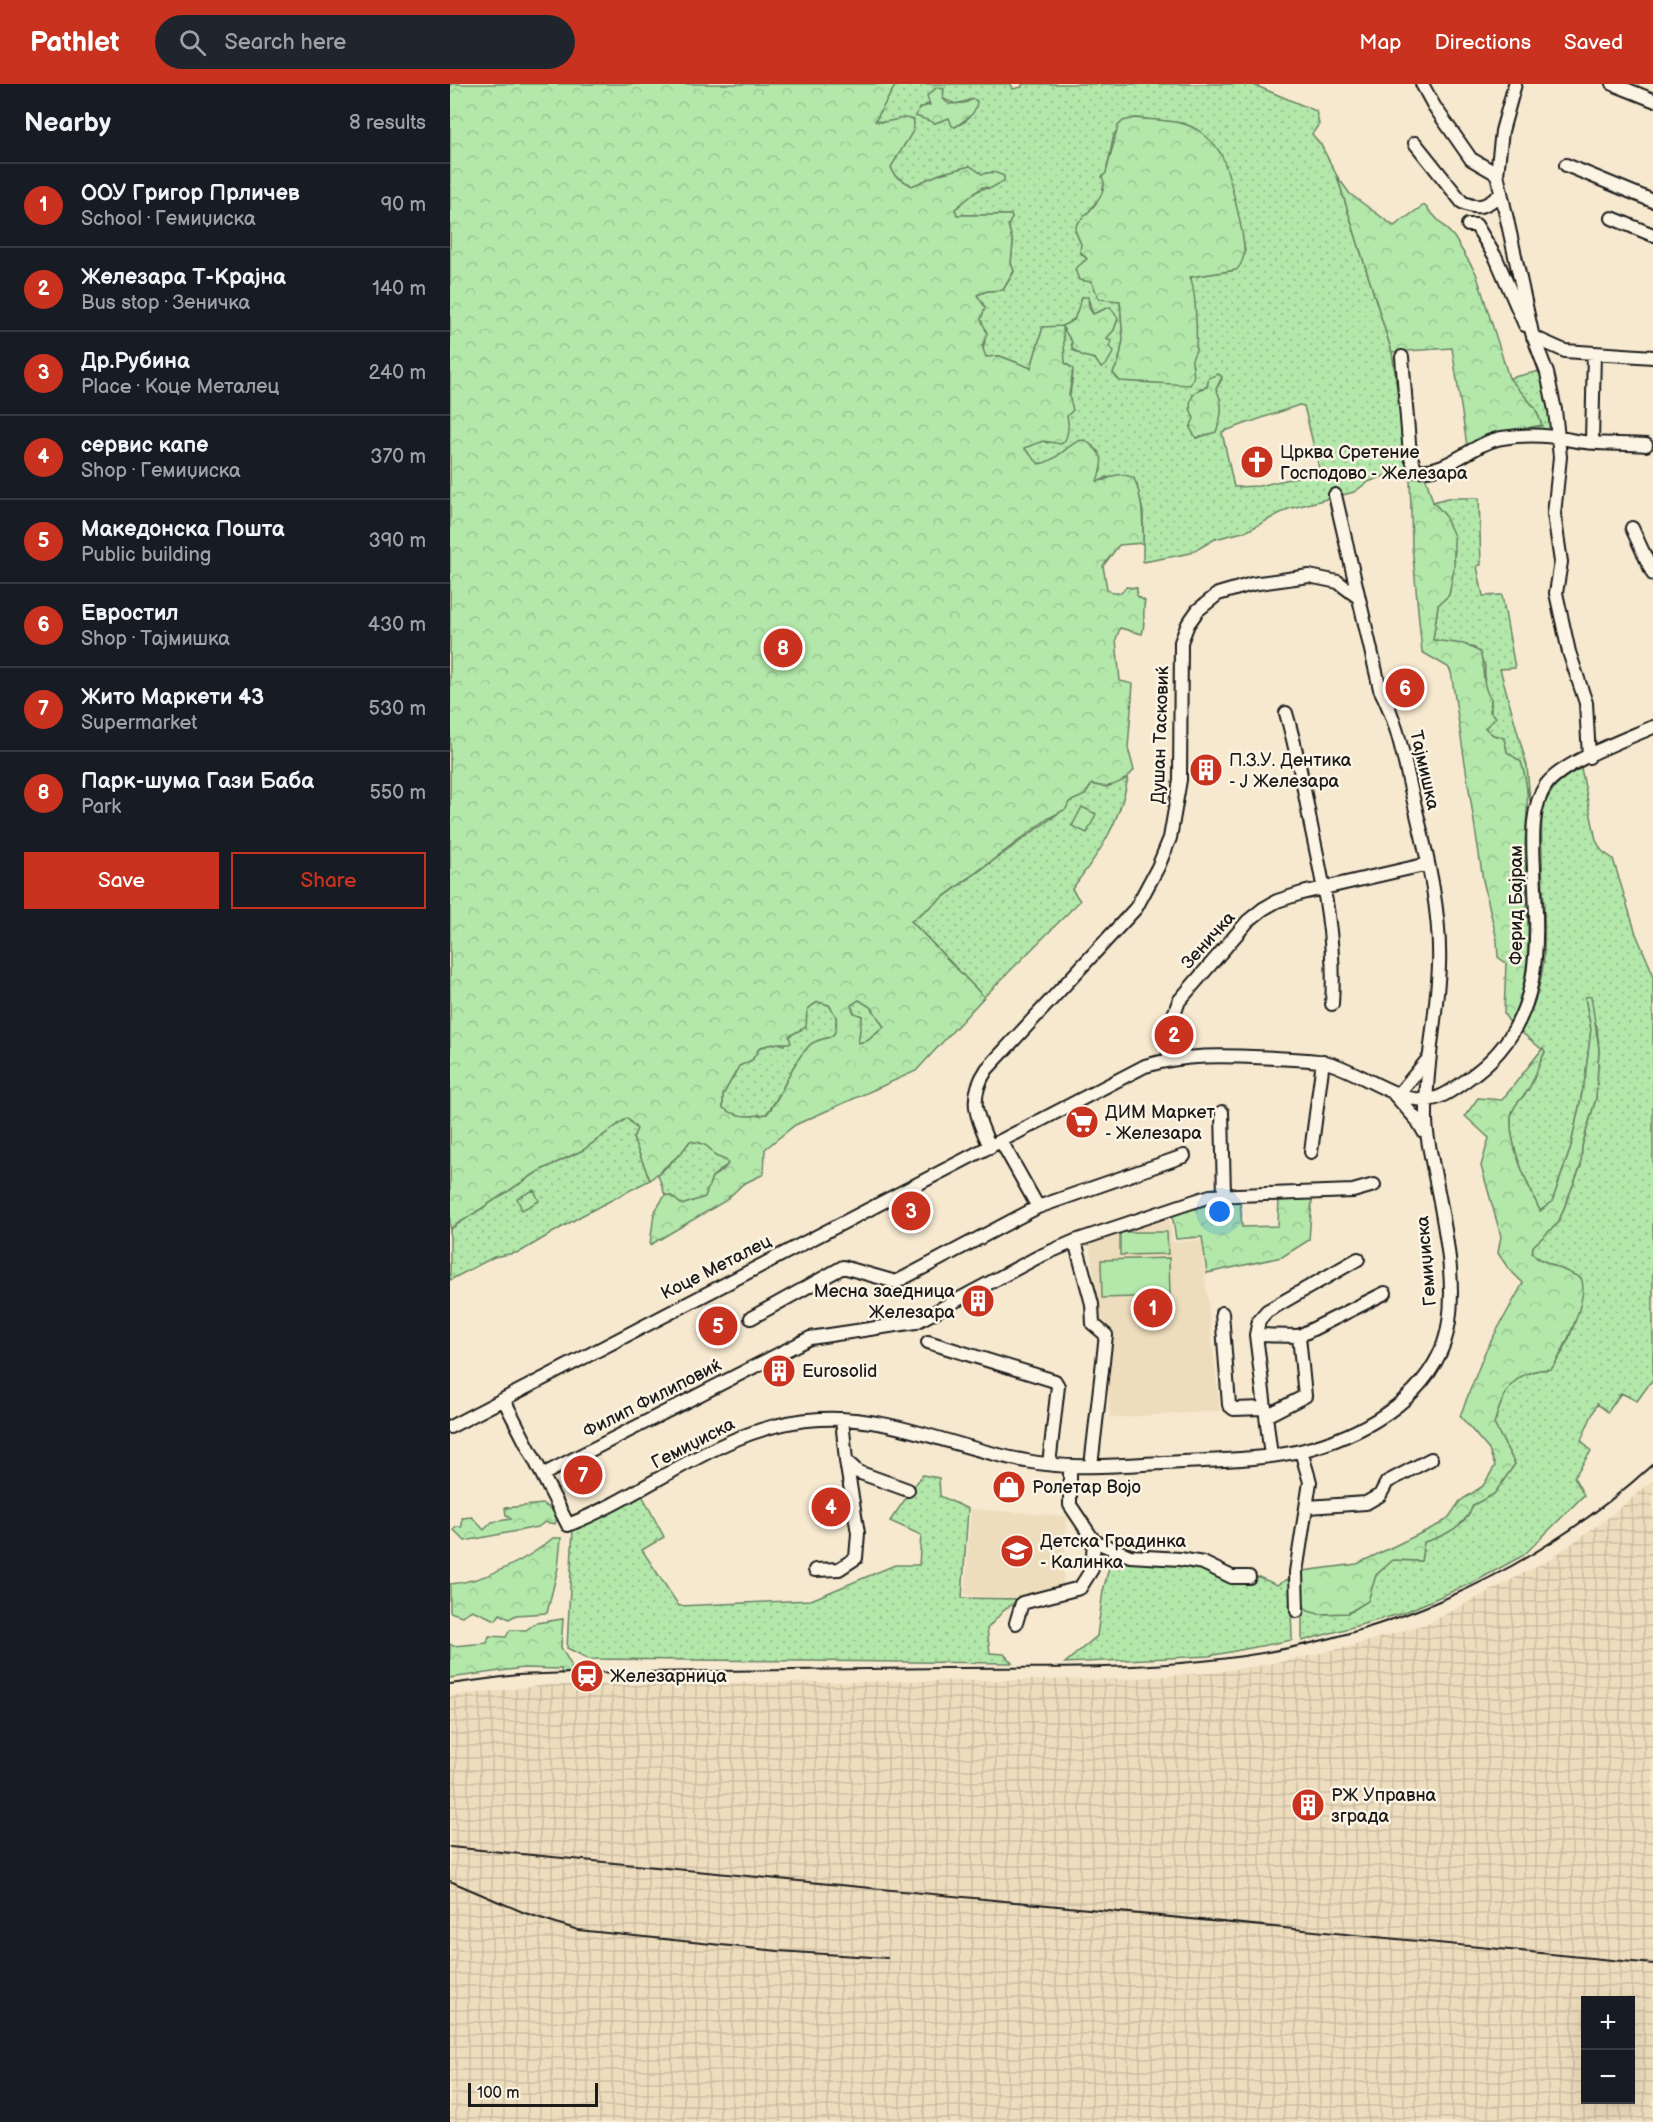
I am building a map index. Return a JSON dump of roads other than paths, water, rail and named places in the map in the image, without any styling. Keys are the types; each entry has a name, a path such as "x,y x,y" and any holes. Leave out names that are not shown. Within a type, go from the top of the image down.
{"street":[{"path":"1422,84 1434,106 1471,159 1497,174"},
{"path":"1515,84 1502,131 1497,174 1533,335 1551,390 1560,457 1554,514 1561,562 1556,593 1569,652 1586,704 1589,757"},
{"path":"1613,84 1653,100"},
{"path":"1415,143 1462,202 1472,207 1481,207 1502,195"},
{"path":"1566,165 1653,201"},
{"path":"1612,218 1652,231"},
{"path":"1468,225 1476,225 1492,250 1524,323 1533,335 1559,350 1653,357"},
{"path":"1592,441 1594,353"},
{"path":"1402,357 1410,455 1416,470 1435,468 1500,438 1558,436 1572,441 1646,445"},
{"name":"Тајмишка","path":"1335,495 1380,690 1394,716 1428,864 1437,916 1439,959 1426,1099"},
{"path":"1632,528 1653,574"},
{"name":"Душан Тасковиќ","path":"996,1144 975,1107 974,1098 978,1083 987,1069 1136,908 1170,838 1180,780 1181,642 1193,616 1218,594 1247,585 1293,577 1325,578 1350,590 1358,598"},
{"path":"1286,713 1298,758 1332,935 1332,1004"},
{"name":"Ферид Бајрам","path":"1426,1099 1437,1098 1486,1065 1516,1027 1530,991 1536,966 1533,849 1539,801 1552,779 1589,757 1653,728"},
{"name":"Зеничка","path":"1169,1059 1168,1031 1179,1001 1248,921 1277,901 1428,864"},
{"name":"Коце Металец","path":"450,1427 1145,1066 1169,1059 1232,1055 1323,1061 1347,1067 1396,1094 1426,1099"},
{"name":"Тајмишка","path":"1396,1094 1428,1058"},
{"path":"1311,1152 1323,1061"},
{"name":"Коце Металец","path":"1396,1094 1417,1120 1426,1136"},
{"name":"Гемиџиска","path":"544,1474 568,1525 733,1440 792,1422 842,1419 900,1427 1004,1456 1070,1466 1271,1456 1301,1451 1348,1434 1402,1402 1429,1372 1444,1342 1450,1308 1450,1285 1433,1165 1426,1136 1426,1099"},
{"path":"1222,1112 1224,1194"},
{"path":"996,1144 1038,1207"},
{"path":"751,1318 843,1268 896,1282 1038,1207 1184,1156"},
{"name":"Филип Филиповиќ","path":"544,1474 810,1338 916,1322 1038,1257 1075,1241 1195,1199 1224,1194 1353,1191 1374,1185"},
{"path":"1075,1241 1092,1304 1093,1324 1106,1335 1091,1466"},
{"path":"1271,1456 1256,1335 1259,1320 1267,1311 1358,1259"},
{"path":"1256,1335 1299,1336 1385,1293"},
{"path":"1222,1313 1229,1405 1234,1409 1265,1412 1305,1396 1299,1336"},
{"path":"928,1342 1054,1381 1058,1386 1049,1464"},
{"path":"504,1400 544,1474"},
{"path":"815,1570 839,1569 856,1558 858,1533 846,1461 842,1419"},
{"path":"1297,1611 1296,1572 1308,1507 1310,1482 1301,1451"},
{"path":"1308,1507 1366,1503 1374,1500 1387,1482 1431,1459"},
{"path":"846,1461 858,1472 908,1490"},
{"path":"1070,1466 1070,1505 1094,1541 1130,1557 1203,1563 1232,1577 1249,1577"},
{"path":"1016,1623 1022,1603 1080,1588 1092,1569 1094,1541"}],"railway":[{"path":"450,1684 517,1675 571,1673 1138,1666 1264,1653 1325,1640 1385,1622 1444,1599 1500,1572 1554,1541 1605,1505 1653,1464"},
{"path":"450,1847 1653,1964"},
{"path":"450,1881 525,1913 578,1930 778,1951 887,1958"}],"place":[{"name":"Црква Сретение Господово - Железара","path":"1257,462"},
{"name":"Парк-шума Гази Баба","path":"783,648"},
{"name":"Евростил","path":"1405,688"},
{"name":"П.З.У. Дентика - Ј Железара","path":"1206,770"},
{"name":"Железара Т-Крајна","path":"1174,1035"},
{"name":"ДИМ Маркет - Железара","path":"1082,1122"},
{"name":"Др.Рубина","path":"911,1211"},
{"name":"Месна заедница Железара","path":"978,1301"},
{"name":"ООУ Григор Прличев","path":"1153,1308"},
{"name":"Македонска Пошта","path":"718,1326"},
{"name":"Eurosolid","path":"779,1371"},
{"name":"Жито Маркети 43","path":"583,1475"},
{"name":"Ролетар Војо","path":"1009,1487"},
{"name":"сервис капе","path":"831,1507"},
{"name":"Детска Градинка - Калинка","path":"1017,1551"},
{"name":"Железарница","path":"587,1676"},
{"name":"РЖ Управна зграда","path":"1308,1805"}]}
